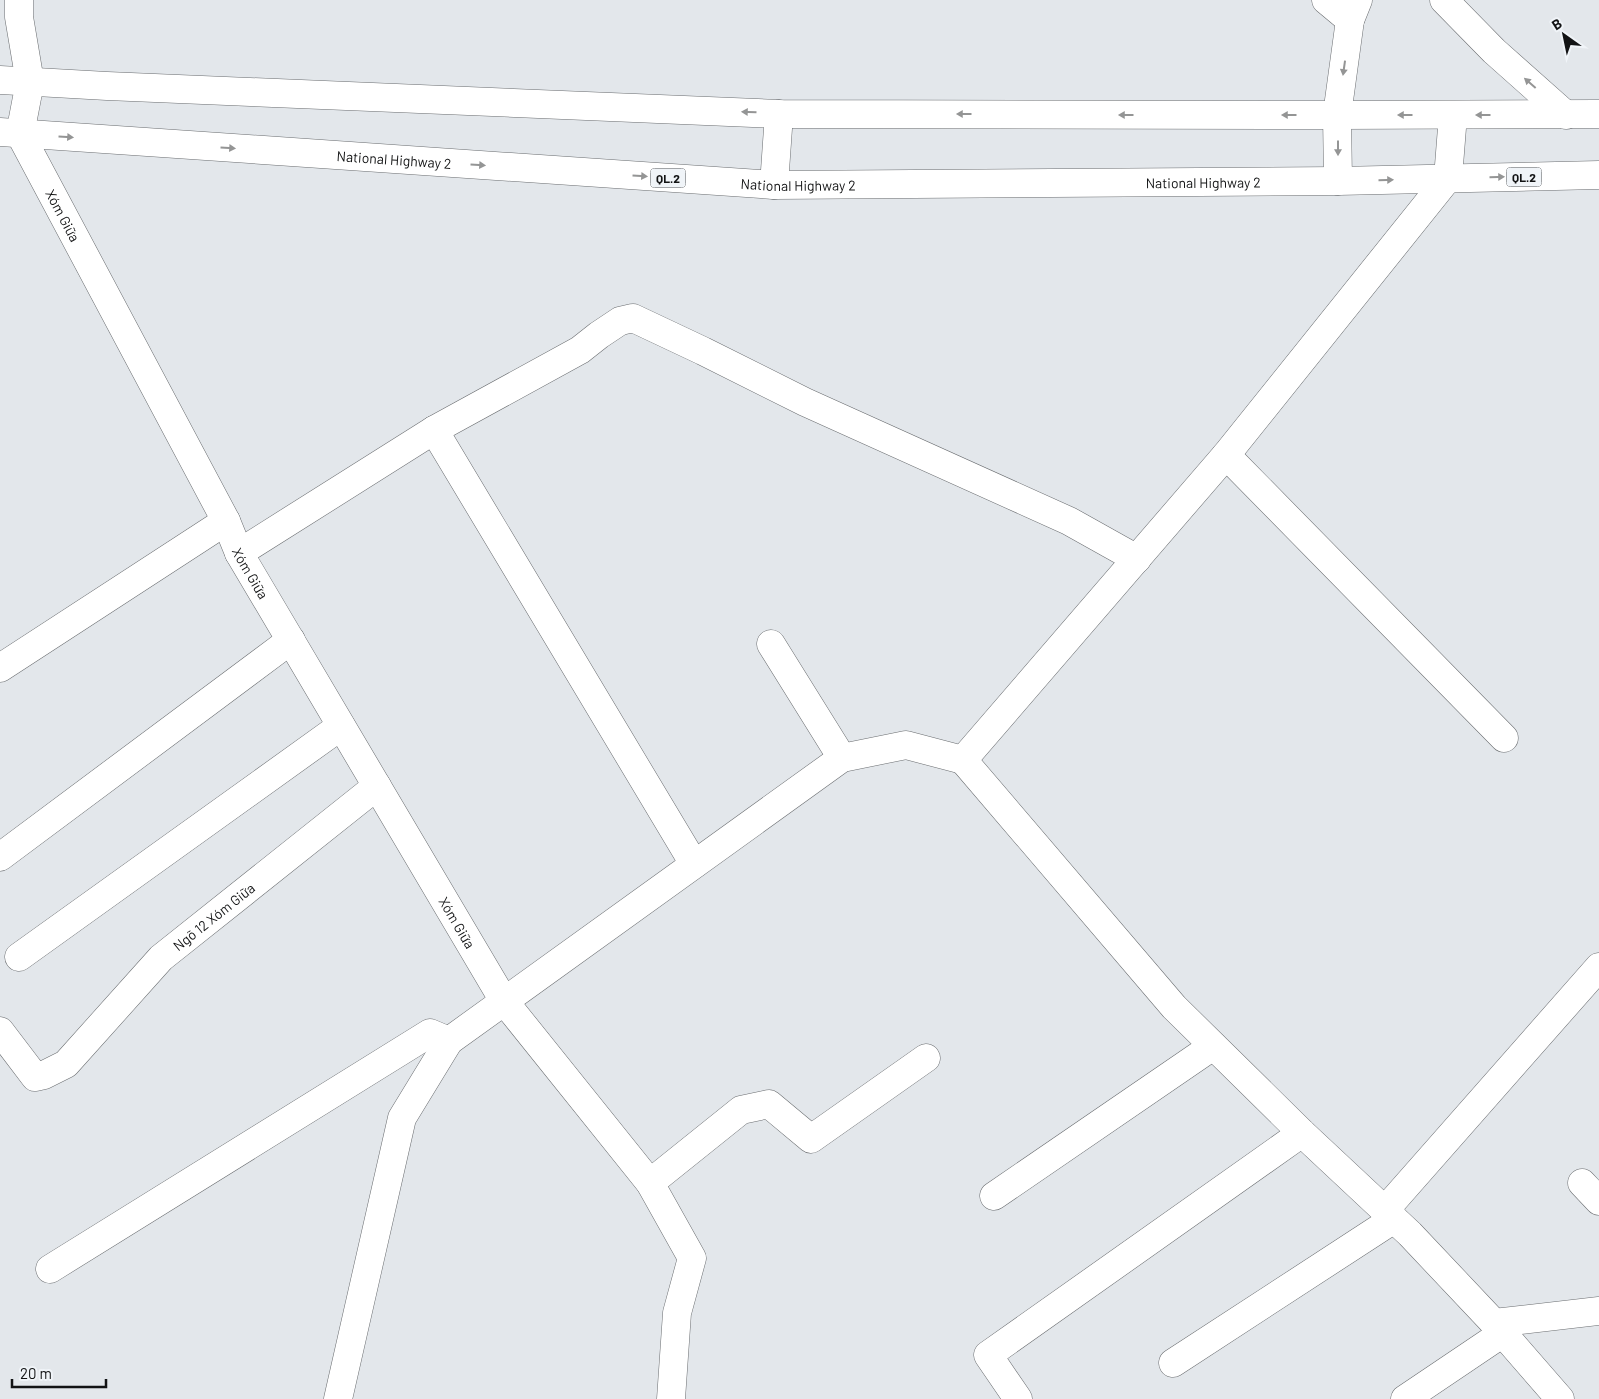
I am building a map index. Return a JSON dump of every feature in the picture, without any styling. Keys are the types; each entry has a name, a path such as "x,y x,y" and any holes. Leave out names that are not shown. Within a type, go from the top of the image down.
{"main road":[{"path":"10,133 30,82 19,16 19,0"},
{"path":"1326,0 1354,10 1338,115 1338,181"},
{"path":"1444,0 1494,51 1566,115"},
{"path":"0,80 779,114 1599,114"},
{"path":"774,186 779,114"},
{"path":"963,760 1226,455 1448,178 1454,115"},
{"name":"National Highway 2","path":"10,133 774,186 1338,181 1599,175"},
{"name":"Xóm Giữa","path":"10,133 226,521 239,553 504,1002 650,1183 692,1258 677,1313 671,1399"},
{"path":"239,553 434,430 580,350 620,321 633,318 805,402 1069,521 1137,559"},
{"path":"434,430 694,864"},
{"path":"1226,455 1504,738"},
{"path":"0,668 226,521"},
{"path":"0,857 291,640"},
{"path":"771,644 842,758"},
{"path":"19,957 342,726"},
{"path":"338,1399 402,1118 449,1041 842,758 906,745 963,760 1174,1007 1302,1133 1390,1214 1499,1328 1560,1399"},
{"name":"Ngõ 12 Xóm Giữa","path":"0,1031 35,1077 44,1075 66,1064 161,958 377,786"},
{"path":"1173,1363 1390,1214 1599,967"},
{"path":"50,1269 430,1033 449,1041"},
{"path":"994,1196 1213,1046"},
{"path":"650,1183 741,1110 769,1104 810,1139 926,1058"},
{"path":"1018,1399 988,1355 1302,1133"},
{"path":"1405,1399 1499,1328 1599,1311"}]}
